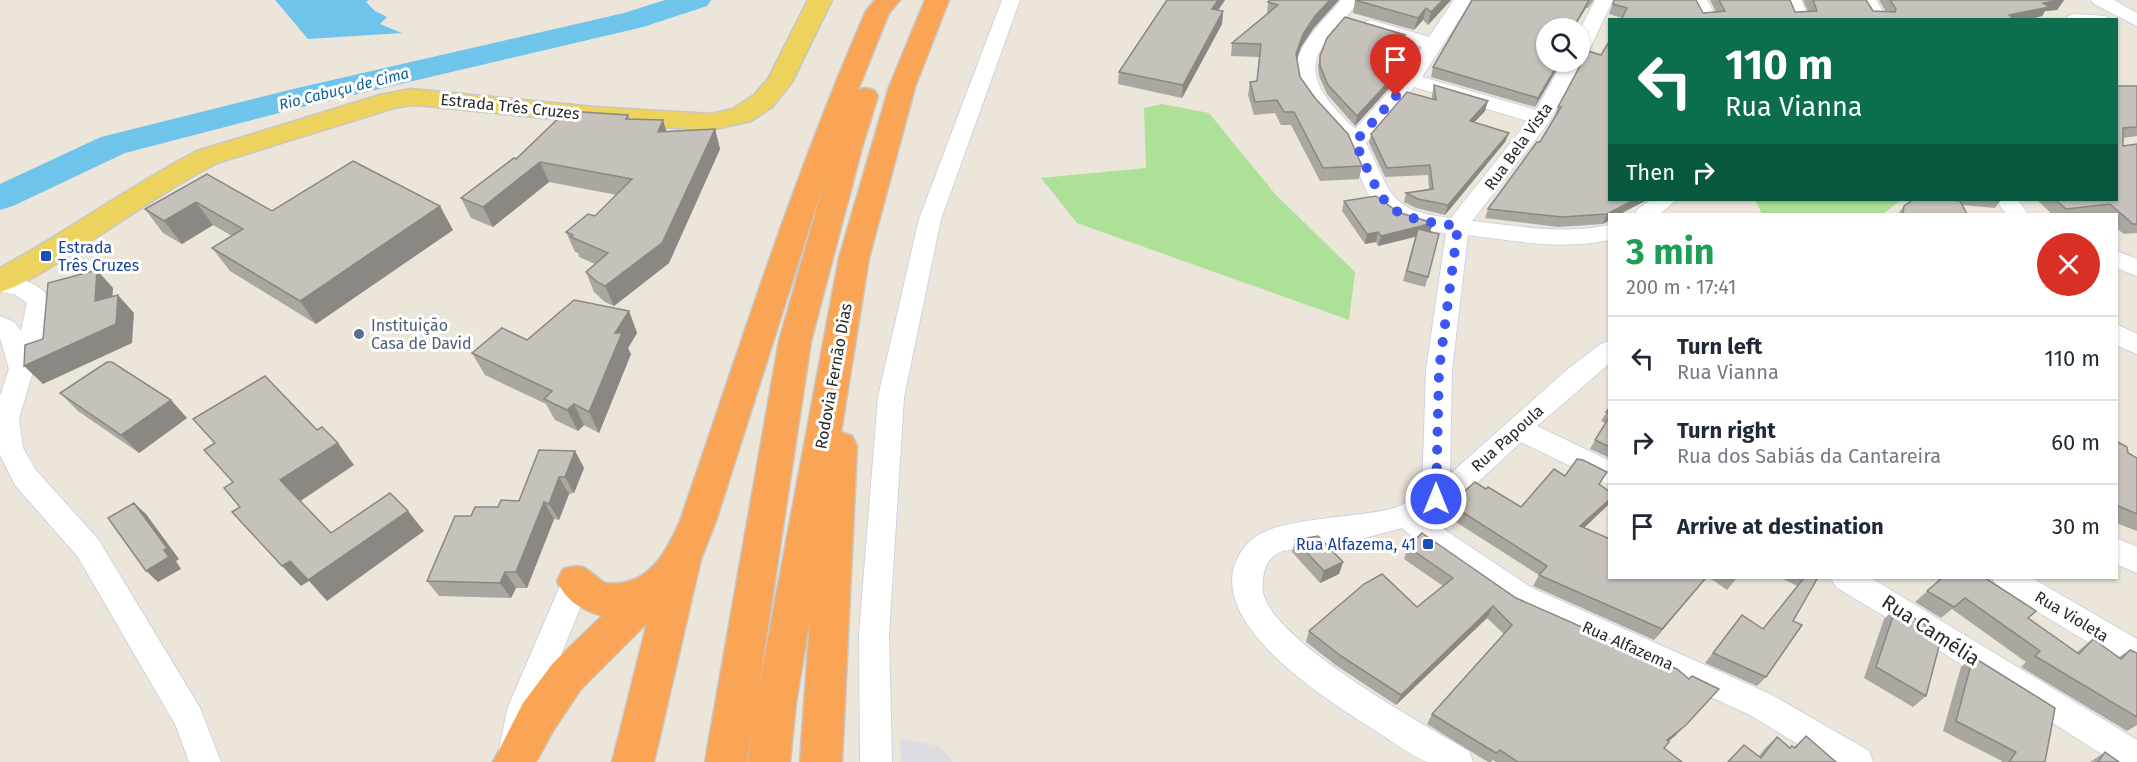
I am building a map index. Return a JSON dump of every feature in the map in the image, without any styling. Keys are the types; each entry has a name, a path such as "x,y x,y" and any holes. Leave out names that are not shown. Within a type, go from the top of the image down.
{"highway":[{"path":"633,762 682,559 702,510 780,269 835,113 878,11 888,0"},
{"path":"726,762 795,341 849,144 897,0"},
{"name":"Rodovia Fernão Dias","path":"769,762 778,692 858,244 902,87 937,0"},
{"path":"821,762 836,500 858,244"},
{"path":"513,762 538,717 567,676 682,559"},
{"path":"576,581 586,594 597,600 617,601 652,592"}],"main road":[{"name":"Estrada Três Cruzes","path":"0,283 180,171 207,157 389,100 411,97 427,98 594,115 711,122 742,115 763,100 779,82 819,0"}],"street":[{"path":"876,762 874,635 891,397 930,219 1011,0"},
{"path":"1351,0 1310,51 1305,69 1311,91 1355,142 1386,204 1402,215 1421,222 1560,238 1583,238 1608,232"},
{"path":"1355,142 1410,80 1463,0"},
{"path":"1590,28 1604,0"},
{"path":"1698,0 1708,18"},
{"path":"1792,0 1800,18"},
{"path":"1867,0 1878,18"},
{"path":"2100,0 2137,21"},
{"path":"1336,16 1434,44"},
{"path":"2118,20 2137,21"},
{"name":"Rua Bela Vista","path":"1458,226 1466,212 1542,118 1567,72"},
{"path":"1410,80 1542,118"},
{"path":"1647,213 1664,201"},
{"path":"1436,499 1439,370 1458,226"},
{"path":"2118,260 2137,268"},
{"name":"Estrada Três Cruzes","path":"0,283 31,291 39,301 36,319 6,418 10,448 25,477 88,548 189,720 205,762"},
{"path":"0,326 7,329 16,343 21,368"},
{"path":"2118,334 2137,345"},
{"name":"Rua Papoula","path":"1457,762 1355,698 1296,657 1251,607 1245,593 1244,582 1255,555 1268,544 1406,515 1436,499 1463,478 1559,390 1606,357"},
{"path":"1518,429 1608,473"},
{"name":"Rua Alfazema","path":"1406,515 1438,541 1522,597 1761,705 1857,762"},
{"path":"2118,551 2137,561"},
{"name":"Rua Camélia","path":"1848,579 1923,623 2049,706 2137,758"},
{"name":"Rua Violeta","path":"2009,579 2137,655"},
{"path":"513,762 524,707 576,581"}],"shaded area":[{"path":"900,738 938,746 954,762 901,762"}],"green space":[{"path":"1162,104 1209,113 1275,194 1355,272 1349,320 1077,223 1041,178 1146,168 1144,108"},
{"path":"1756,201 1900,201 1884,213 1762,213"}],"water":[{"path":"275,0 369,0 366,2 375,11 387,17 380,24 402,33 308,39"}],"building":[{"path":"1167,0 1218,0 1212,9 1223,11 1183,85 1119,72"},
{"path":"1270,0 1330,0 1303,34 1296,54 1300,77 1315,98 1348,134 1362,166 1323,168 1294,112 1284,112 1277,100 1255,102 1250,82 1257,81 1261,44 1232,43 1278,5 1268,2"},
{"path":"1355,0 1443,0 1431,12 1426,8 1418,18"},
{"path":"1472,0 1589,0 1579,18 1536,18 1536,72 1553,72 1538,98 1433,67"},
{"path":"1614,0 1696,0 1703,13 1725,11 1719,0 1790,0 1795,12 1817,11 1813,0 1866,0 1873,11 1895,12 1896,9 1890,0 2064,0 2043,3 2049,7 2009,15 2013,18 1622,18 1627,8 1613,4"},
{"path":"1345,17 1405,35 1384,58 1402,64 1357,116 1328,85 1320,66 1320,56 1327,38"},
{"path":"1608,43 1608,201 1632,201 1607,214 1562,217 1488,209 1537,142 1540,142 1561,107 1558,107 1577,72 1590,72 1590,52 1601,55"},
{"path":"1434,85 1488,101 1470,121 1509,133 1448,205 1418,199 1406,193 1433,189 1430,165 1387,168 1371,134 1407,92 1436,100"},
{"path":"2118,86 2137,86 2137,127 2123,128 2123,146 2137,144 2137,224 2133,224 2110,204 2066,209 2057,201 2118,201"},
{"path":"566,111 628,115 626,119 663,120 658,132 715,129 662,243 605,286 586,272 608,253 571,237 573,235 566,232 588,214 595,216 632,179 540,162 483,207 461,198 514,158 516,159"},
{"path":"353,161 440,206 300,301 212,248 243,229 196,202 164,221 145,209 207,174 272,211"},
{"path":"1376,196 1398,212 1433,223 1381,236 1378,232 1367,234 1344,201"},
{"path":"1912,201 1960,201 1966,213 1903,213 1904,206"},
{"path":"1418,229 1439,234 1428,277 1407,271"},
{"path":"97,270 95,301 118,295 116,324 24,366 25,345 43,339 48,283"},
{"path":"574,300 629,311 615,333 622,333 589,412 574,404 567,410 544,399 552,391 472,353 502,328 527,340"},
{"path":"107,362 112,362 171,400 121,435 60,393"},
{"path":"265,376 317,430 322,427 338,443 280,480 331,533 390,493 408,511 308,580 290,561 282,566 232,512 240,507 224,488 233,482 204,450 215,443 193,419"},
{"path":"1608,419 1608,446 1595,440"},
{"path":"2118,442 2127,447 2128,453 2137,458 2137,514 2118,506"},
{"path":"539,450 575,451 565,477 559,477 549,504 544,502 516,572 505,572 500,583 427,581 455,516 471,516 475,507 498,507 501,500 519,501"},
{"path":"1577,459 1607,472 1599,484 1608,491 1608,501 1580,526 1608,538 1608,579 1705,579 1662,629 1539,575 1547,566 1450,504 1475,482 1486,489 1488,487 1521,507 1554,469 1565,476"},
{"path":"134,503 167,548 164,550 169,557 146,571 108,518"},
{"path":"1422,533 1516,598 1677,669 1689,679 1692,676 1719,689 1686,725 1667,740 1669,742 1664,748 1682,762 1518,762 1500,750 1496,753 1432,714 1512,625 1493,606 1401,695 1341,656 1309,631 1364,584 1382,574 1417,607 1453,578 1408,547"},
{"path":"1318,536 1343,562 1324,571 1295,540"},
{"path":"1803,579 1817,579 1793,621 1802,625 1766,677 1713,653 1742,615 1763,629"},
{"path":"1941,579 1987,579 2036,611 2028,618 2079,654 2093,639 2121,659 2130,650 2137,653 2137,717 2035,656 2040,651 1965,598 1954,607 1927,591"},
{"path":"1896,607 1942,635 1926,696 1876,667"},
{"path":"1973,657 2055,708 2045,762 2009,762 2016,752 1956,721"},
{"path":"1806,736 1836,762 1728,762 1744,745 1761,758 1777,737 1790,748 1792,746 1795,748"},
{"path":"2105,752 2119,762 2098,762"}],"waterway":[{"name":"Rio Cabuçu de Cima","path":"0,198 113,145 293,99 632,20 696,0"}],"place":[{"name":"Estrada Três Cruzes","path":"46,256"},
{"name":"Instituição Casa de David","path":"359,334"},
{"name":"Rua Alfazema, 41","path":"1428,544"}],"route":[{"path":"1396,96 1355,142 1378,193 1386,204 1402,215 1421,222 1458,226 1439,370 1436,499"}]}
